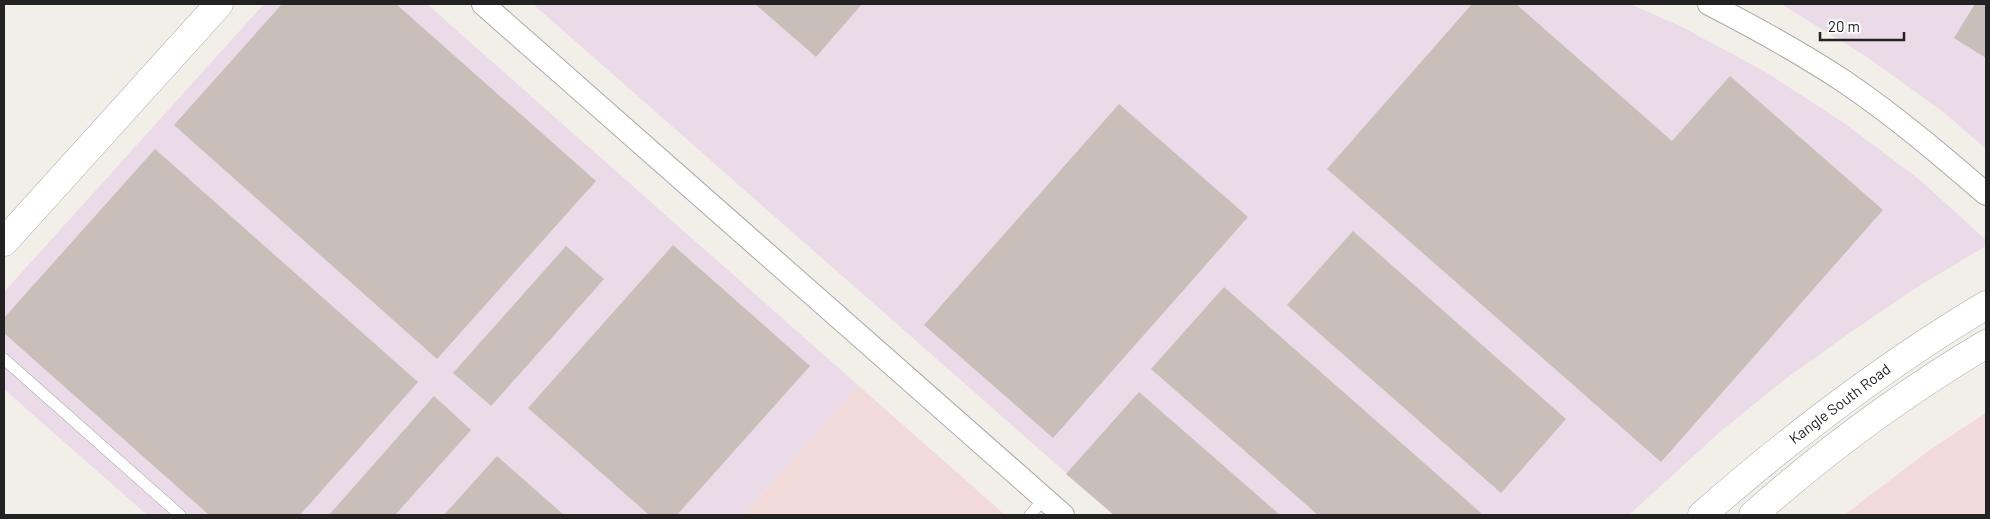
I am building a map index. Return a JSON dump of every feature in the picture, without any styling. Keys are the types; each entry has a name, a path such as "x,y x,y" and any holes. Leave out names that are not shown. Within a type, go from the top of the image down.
{"street":[{"path":"4,242 218,4"},
{"path":"483,4 1037,507 1063,515"},
{"path":"1709,4 1766,33 1845,83 1921,138 1986,194"},
{"name":"Kangle South Road","path":"1702,515 1814,421 1878,374 1986,305"},
{"path":"1752,515 1834,448 1898,401 1986,344"}],"lane":[{"path":"4,359 180,515"}],"shaded area":[{"path":"264,4 427,4 859,386 743,515 147,515 4,389 4,292"},
{"path":"533,4 1630,4 1680,26 1764,71 1844,123 1920,180 1986,240 1986,246 1919,286 1784,380 1720,432 1629,515 1114,515"},
{"path":"1781,4 1986,4 1986,149 1942,111 1864,55"},
{"path":"859,386 1005,515 743,515"},
{"path":"1986,413 1986,515 1844,515 1931,449"}],"building":[{"path":"282,4 396,4 596,181 437,359 174,125"},
{"path":"755,4 862,4 816,57"},
{"path":"1472,4 1516,4 1672,141 1730,76 1883,210 1661,462 1327,169"},
{"path":"1975,4 1986,4 1986,58 1954,38"},
{"path":"1119,104 1248,217 1053,438 924,325"},
{"path":"155,149 418,382 300,515 209,515 4,333 4,318"},
{"path":"1353,231 1566,419 1501,493 1287,305"},
{"path":"673,245 810,366 677,515 649,515 528,408"},
{"path":"566,246 604,279 491,406 453,373"},
{"path":"1224,287 1481,513 1479,515 1318,515 1151,369"},
{"path":"1139,392 1280,515 1114,515 1066,474"},
{"path":"434,396 471,430 395,515 329,515"},
{"path":"497,456 564,515 444,515"}]}
